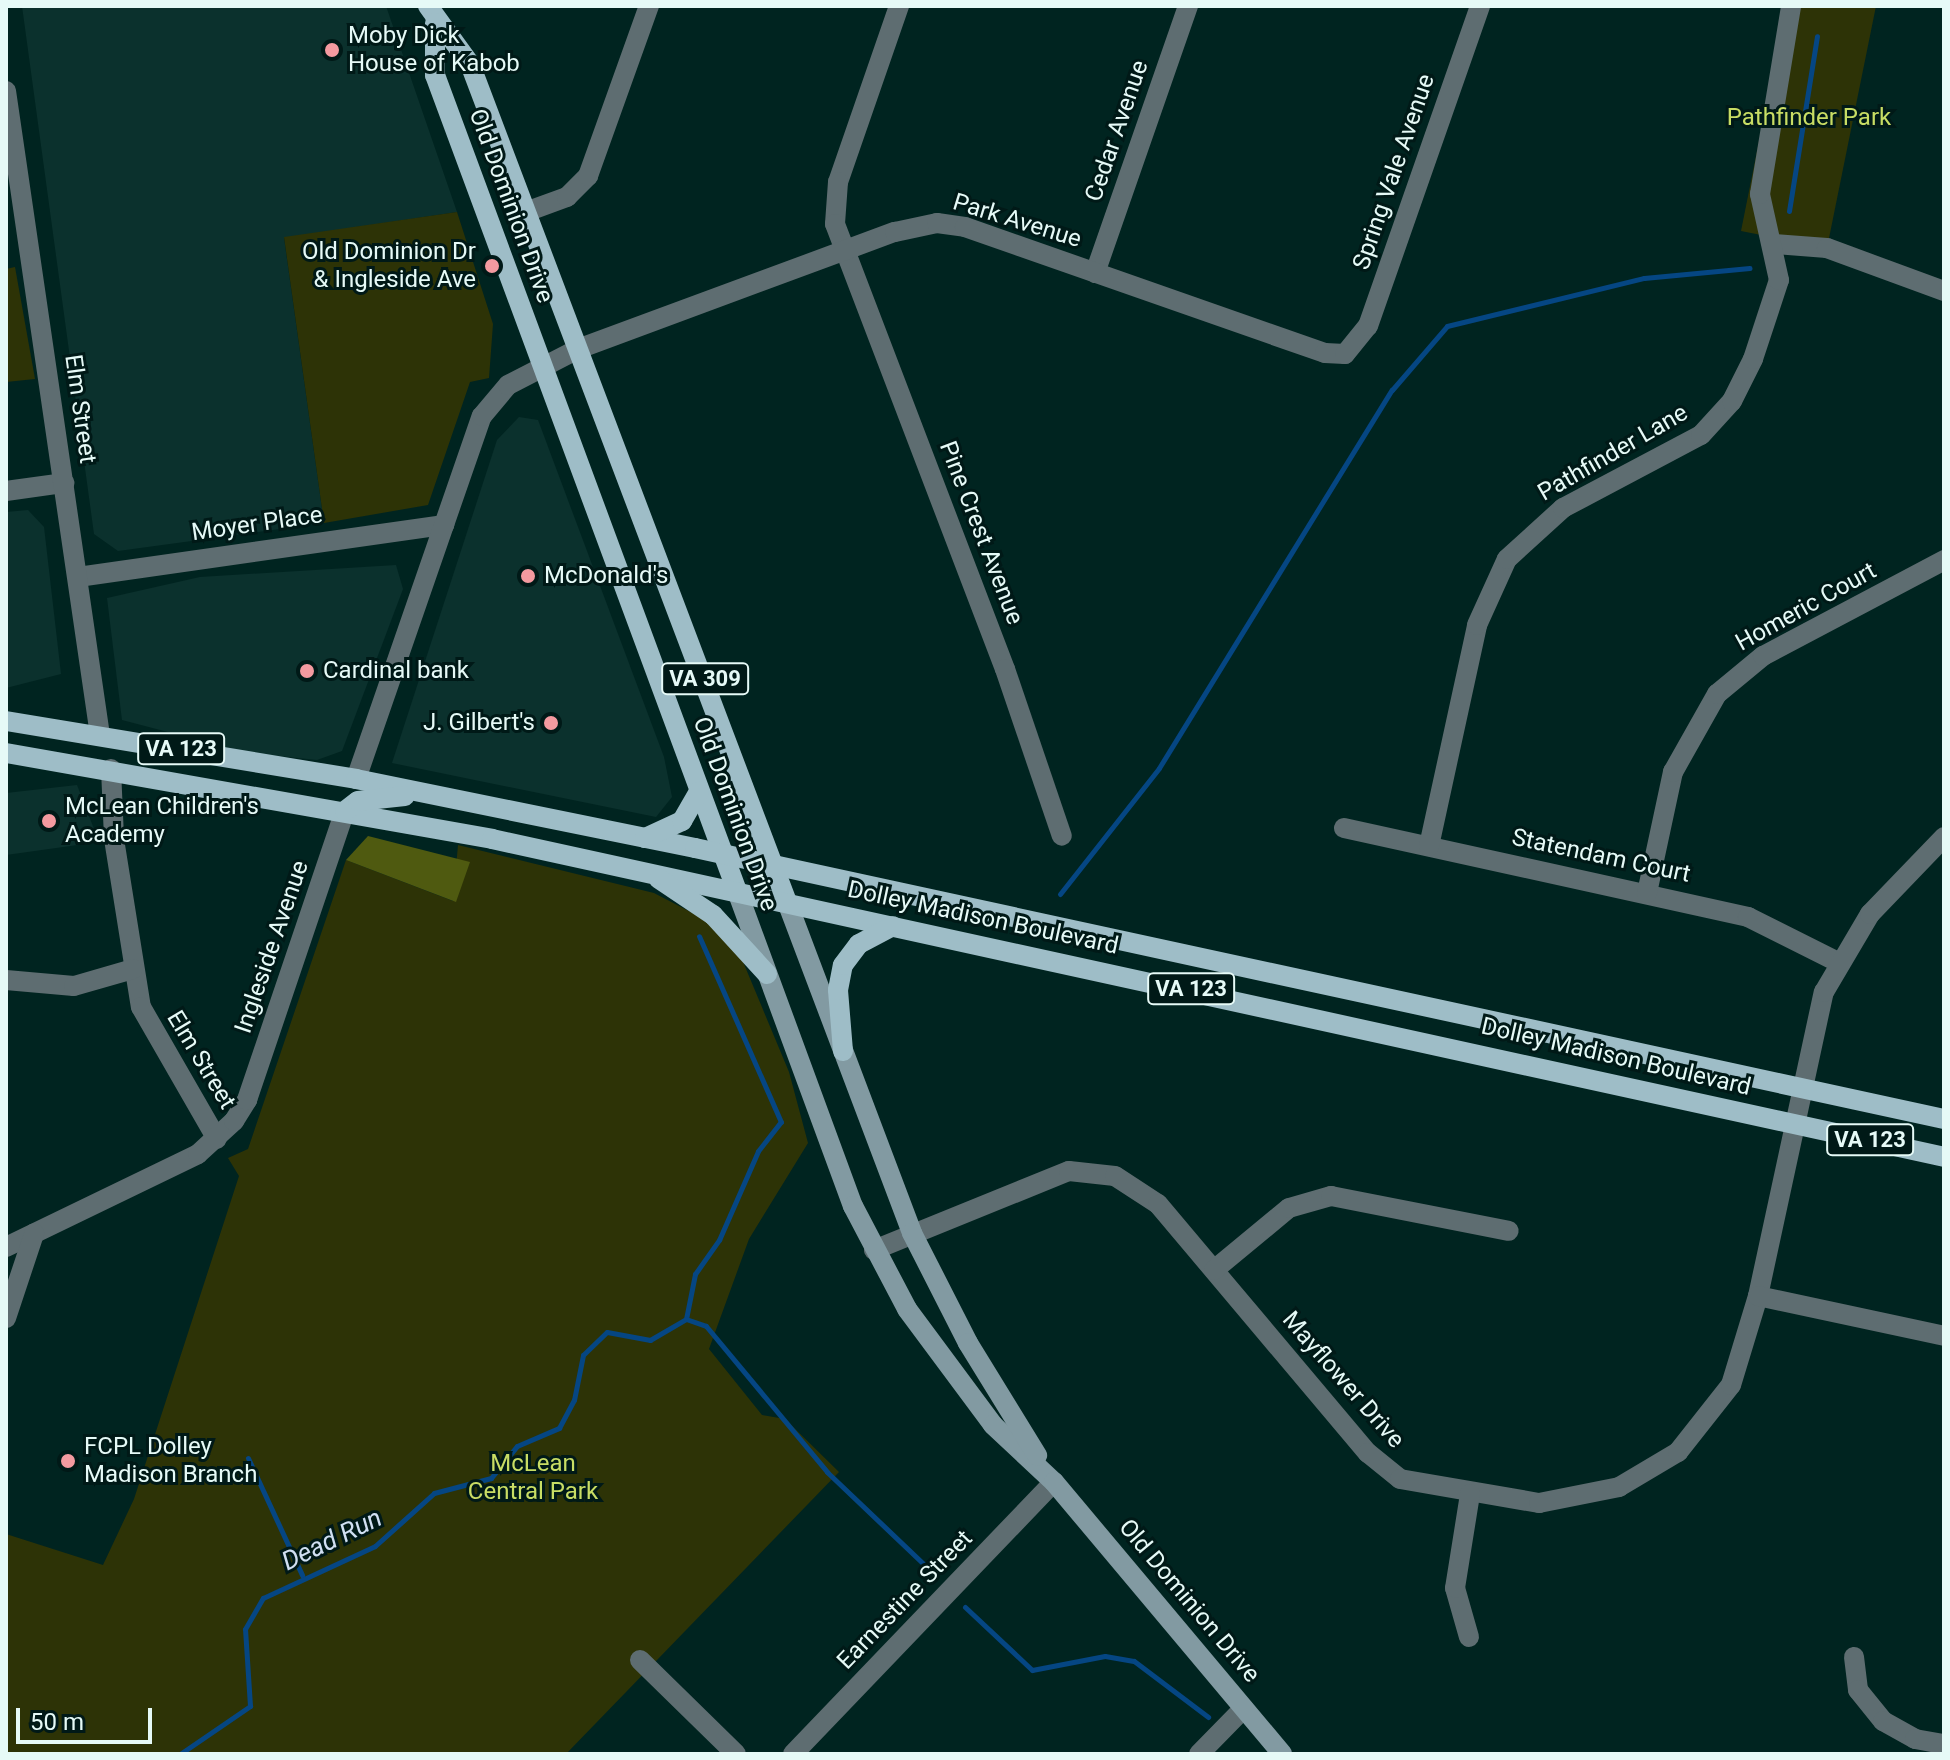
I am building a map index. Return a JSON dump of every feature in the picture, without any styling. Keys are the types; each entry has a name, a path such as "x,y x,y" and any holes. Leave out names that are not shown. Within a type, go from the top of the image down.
{"main road":[{"name":"Old Dominion Drive","path":"432,14 470,64 523,213 578,349 912,1233 975,1356 1054,1482"},
{"name":"Old Dominion Drive","path":"432,14 435,75 767,974 874,1250 948,1368 993,1425 1054,1482 1282,1754"},
{"name":"Dolley Madison Boulevard","path":"6,721 433,794 1944,1119"},
{"name":"Dolley Madison Boulevard","path":"6,753 299,802 649,872 1944,1157"},
{"path":"299,802 338,794 356,779"},
{"path":"644,838 682,821 699,791"},
{"path":"345,811 366,800 433,794"},
{"path":"649,872 713,915 767,974"},
{"path":"843,1051 838,990 843,965 859,944 893,926"}],"street":[{"path":"523,213 567,197 584,183 649,6"},
{"name":"Pine Crest Avenue","path":"899,6 835,195 835,224 1005,669 1062,836"},
{"name":"Cedar Avenue","path":"1095,273 1188,6"},
{"name":"Spring Vale Avenue","path":"1351,350 1368,326 1480,6"},
{"name":"Pathfinder Lane","path":"1429,846 1477,625 1493,582 1546,519 1716,422 1753,359 1779,280 1775,244 1760,194 1791,6"},
{"name":"Elm Street","path":"6,91 100,735"},
{"name":"Park Avenue","path":"578,349 906,228 946,223 1325,353 1351,350"},
{"path":"1775,244 1827,248 1944,291"},
{"path":"356,779 488,403 542,366 578,349"},
{"path":"6,491 64,483"},
{"name":"Moyer Place","path":"78,577 444,525"},
{"name":"Homeric Court","path":"1647,893 1673,772 1717,694 1763,656 1944,560"},
{"name":"Elm Street","path":"111,769 112,825 133,969 151,1033 217,1139"},
{"name":"Ingleside Avenue","path":"6,1247 217,1139 247,1100 345,811"},
{"name":"Statendam Court","path":"1344,828 1748,917 1838,962"},
{"name":"Mayflower Drive","path":"874,1250 1057,1175 1091,1171 1148,1195 1378,1463 1411,1483 1470,1494 1569,1501 1619,1487 1663,1463 1721,1402 1758,1296 1824,992 1838,962 1870,914 1944,837"},
{"path":"6,980 74,986 133,969"},
{"path":"1214,1270 1289,1208 1331,1196 1509,1231"},
{"path":"6,1318 34,1234"},
{"path":"1758,1296 1944,1336"},
{"name":"Earnestine Street","path":"793,1754 1054,1482"},
{"path":"1469,1637 1455,1588 1470,1494"},
{"path":"1854,1657 1858,1690 1883,1721 1915,1739 1944,1744"},
{"path":"640,1660 736,1754"},
{"path":"1199,1754 1244,1708"}],"shaded area":[{"path":"22,6 386,6 457,212 284,238 324,523 118,551 94,534"},
{"path":"519,417 538,420 664,757 672,797 656,817 392,763 497,440"},
{"path":"28,510 44,527 61,674 6,688 6,512"},
{"path":"396,565 403,589 342,751 317,760 248,753 122,720 107,598 200,577"},
{"path":"77,785 99,842 6,855 6,793"}],"green space":[{"name":"Pathfinder Park","path":"1786,6 1876,6 1827,248 1741,231"},
{"path":"457,212 493,324 489,378 470,382 428,505 324,523 284,237"},
{"path":"15,267 35,379 6,382 6,269"},
{"path":"368,836 470,862 456,902 346,860"},
{"name":"McLean Central Park","path":"458,845 654,893 731,933 789,1072 808,1143 749,1239 709,1349 762,1415 785,1419 839,1472 566,1754 6,1754 6,1534 103,1565 134,1499 239,1176 228,1158 248,1149 346,860 453,901"}],"waterway":[{"path":"1789,211 1817,36"},
{"path":"1060,894 1159,768 1392,390 1447,326 1644,278 1750,268"},
{"path":"686,1319 695,1274 719,1240 758,1151 781,1122 699,936"},
{"name":"Dead Run","path":"180,1754 250,1706 245,1629 263,1598 375,1546 434,1493 491,1478 517,1446 559,1428 574,1400 583,1355 607,1332 650,1340 686,1319 706,1326 827,1472 932,1572"},
{"path":"248,1458 302,1575"},
{"name":"Dead Run","path":"965,1607 1032,1670 1105,1656 1134,1661 1208,1717"}],"place":[{"name":"Moby Dick House of Kabob","path":"332,50"},
{"name":"Old Dominion Dr & Ingleside Ave","path":"492,266"},
{"name":"McDonald's","path":"528,576"},
{"name":"Cardinal bank","path":"307,671"},
{"name":"J. Gilbert's","path":"551,723"},
{"name":"McLean Children's Academy","path":"49,821"},
{"name":"FCPL Dolley Madison Branch","path":"68,1461"}]}
